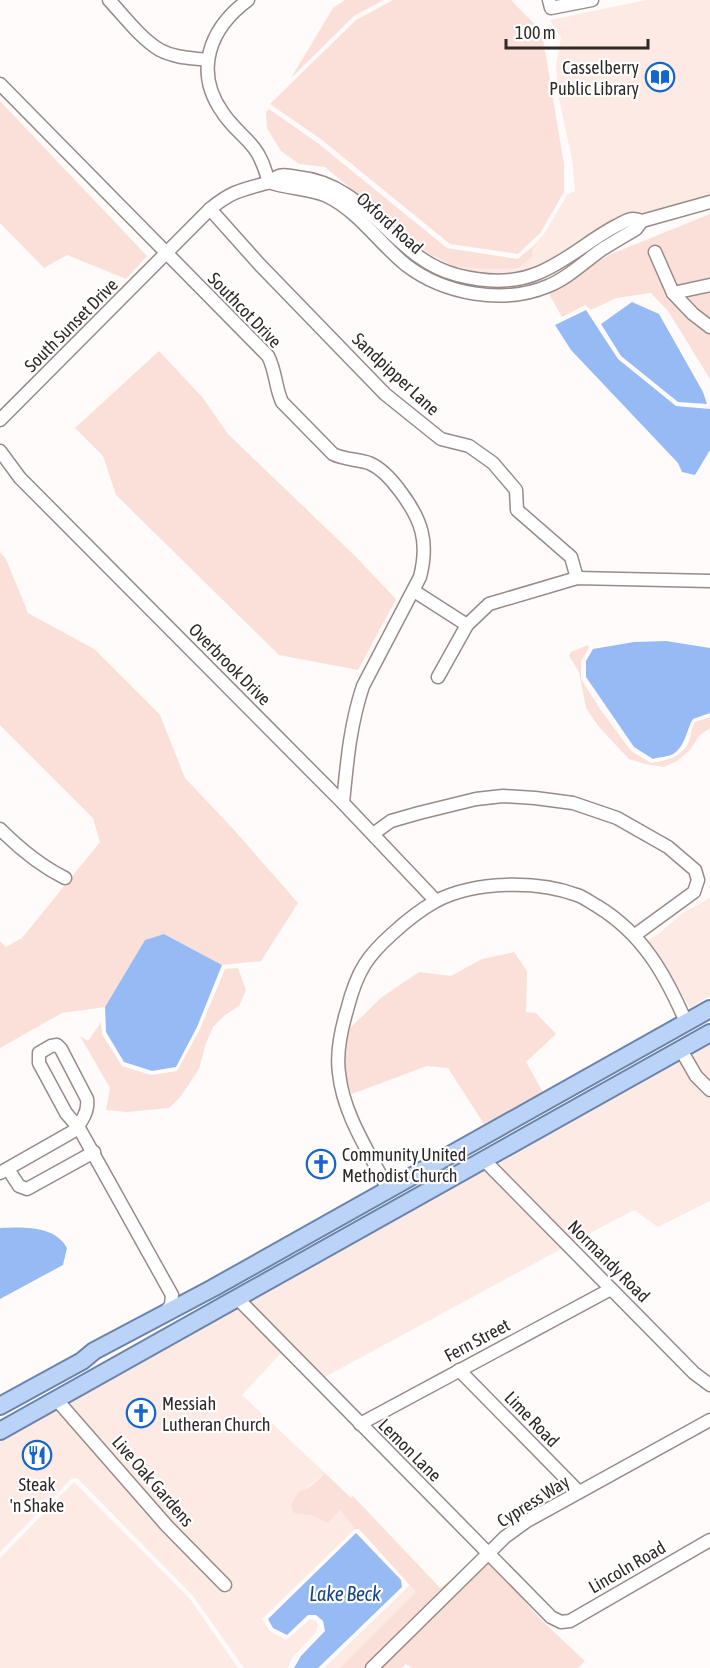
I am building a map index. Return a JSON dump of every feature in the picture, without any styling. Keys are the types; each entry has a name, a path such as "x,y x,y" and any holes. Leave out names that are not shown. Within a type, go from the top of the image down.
{"main road":[{"path":"56,1399 66,1379 94,1351 213,1288 709,1009"},
{"path":"681,1050 688,1032 709,1009"},
{"path":"0,1431 710,1033"},
{"path":"484,1160 490,1148 514,1120"},
{"path":"368,1225 386,1198 388,1189"},
{"path":"237,1298 245,1283 290,1256 313,1231"},
{"path":"143,1352 160,1332 206,1306 212,1299 213,1288"},
{"path":"0,1406 82,1361"}],"street":[{"path":"109,0 151,44 162,51 207,60"},
{"path":"248,0 223,23 213,40 207,60 208,80 214,100 223,114 255,149 263,163 269,182"},
{"path":"549,0 551,8 592,0"},
{"name":"Southcot Drive","path":"0,84 268,356 274,367 277,391 282,402 333,454 344,460 368,463 379,469 395,484 415,511 423,532 424,561 414,591 363,686 357,704 346,761 343,802"},
{"name":"Oxford Road","path":"167,254 210,209 237,191 269,182 280,175 304,177 335,188 361,204 409,252 455,275 507,282 537,273 631,219 642,221 710,202"},
{"name":"Sandpipper Lane","path":"210,209 260,265 385,394 441,439 469,446 493,463 516,490 517,510 571,556 578,578"},
{"path":"655,252 673,293 693,314 710,327"},
{"name":"South Sunset Drive","path":"0,420 167,254"},
{"path":"673,293 710,285"},
{"name":"Overbrook Drive","path":"0,451 16,474 343,802 436,901"},
{"path":"438,677 467,625 489,604 578,578 710,581"},
{"path":"414,591 467,625"},
{"path":"372,834 391,821 466,801 503,796 573,803 617,818 668,847 695,870 698,879 694,892 635,935"},
{"path":"0,829 28,855 64,878"},
{"path":"388,1189 350,1114 342,1093 338,1065 341,1032 354,988 365,963 408,919 436,901 451,895 506,884 539,886 578,895 611,915 635,935 658,966 686,1022"},
{"path":"94,1152 27,1189 18,1186 4,1171 69,1134 78,1126 88,1105 61,1049 51,1046 38,1054 39,1063 66,1113 78,1126 94,1152 172,1295 171,1305 162,1316"},
{"path":"681,1050 696,1076 710,1090"},
{"name":"Normandy Road","path":"484,1160 694,1374 710,1385"},
{"name":"Fern Street","path":"360,1424 611,1289"},
{"name":"Lemon Lane","path":"237,1298 488,1554 551,1617 561,1622"},
{"name":"Lime Road","path":"459,1370 579,1492"},
{"name":"Live Oak Gardens","path":"56,1399 167,1526 225,1585"},
{"name":"Cypress Way","path":"372,1668 488,1554 527,1521 710,1420"},
{"name":"Lincoln Road","path":"561,1622 570,1622 710,1540"}],"shaded area":[{"path":"345,0 384,0 354,16 291,78 333,8"},
{"path":"393,0 511,0 542,32 564,165 564,192 541,232 518,254 450,244 322,140 270,104 356,20"},
{"path":"646,0 710,0 710,197 643,215 629,214 591,233 550,262 536,269 507,276 467,272 463,267 532,257 533,246 544,234 567,195 575,191 572,159 559,99 556,65 561,38 550,20"},
{"path":"0,101 147,256 126,279 67,255 44,268 0,223"},
{"path":"269,109 319,144 447,248 518,259 533,246 532,257 518,268 497,269 455,267 429,254 325,167 299,164 281,151 267,128 266,112"},
{"path":"710,214 710,379 668,311 651,293 616,298 591,310 585,305 562,317 548,292 609,255"},
{"path":"159,351 203,398 228,434 355,556 396,599 358,670 279,655 116,495 103,456 75,428"},
{"path":"0,552 6,559 28,613 94,649 160,715 185,778 298,903 261,961 222,965 164,934 145,940 105,1007 62,1013 0,1048 0,941 6,947 22,938 100,842 93,818 0,725"},
{"path":"588,645 589,648 581,661 581,679 631,751 651,763 663,761 679,754 687,746 695,722 710,717 710,728 699,736 690,750 677,761 664,767 629,759 599,727 586,708 579,672 569,656 571,652"},
{"path":"710,898 710,996 690,1008 667,968 647,941 660,933 681,914"},
{"path":"514,952 527,971 526,1012 536,1013 556,1034 526,1062 543,1092 484,1124 448,1068 427,1066 352,1094 344,1064 346,1032 382,997 419,972 451,976 482,959"},
{"path":"238,968 246,990 239,1006 213,1027 199,1069 181,1096 169,1108 127,1112 106,1110 110,1088 80,1036 88,1041 101,1022 102,1034 122,1066 151,1075 177,1071 200,1029 225,969"},
{"path":"710,1041 710,1082 700,1072 688,1053"},
{"path":"679,1059 692,1079 710,1098 710,1201 658,1227 634,1210 573,1242 493,1161"},
{"path":"483,1167 563,1248 323,1378 246,1299"},
{"path":"236,1305 282,1352 242,1395 325,1473 304,1490 310,1515 328,1523 340,1510 355,1529 262,1619 270,1631 286,1640 310,1619 316,1621 318,1625 316,1632 292,1658 288,1668 244,1668 193,1596 77,1478 71,1479 0,1552 0,1438 56,1407 163,1530 224,1592 232,1585 171,1522 66,1402"},
{"path":"325,1473 351,1498 353,1496 440,1588 471,1565 365,1668 340,1668 416,1592 359,1529 355,1529 340,1510 328,1523 310,1515 294,1513 291,1505 298,1492 309,1487"},
{"path":"74,1482 190,1599 238,1668 0,1668 0,1558"},
{"path":"488,1562 538,1617 585,1661 578,1668 412,1668 406,1664 401,1668 379,1668"},
{"path":"410,1585 417,1592 340,1668 324,1668"}],"water":[{"path":"632,302 659,314 703,392 707,404 678,402 621,356 601,324"},
{"path":"586,310 618,359 676,406 710,409 710,450 695,475 682,472 678,463 571,350 555,325"},
{"path":"666,641 710,648 710,713 693,719 677,751 671,755 653,759 634,747 586,677 586,661 593,649 634,642"},
{"path":"164,934 222,965 197,1027 176,1067 152,1071 124,1062 106,1032 105,1007 145,940"},
{"path":"0,1228 37,1229 55,1235 67,1248 63,1265 0,1299"},
{"name":"Lake Beck","path":"356,1533 401,1580 402,1587 318,1668 294,1668 301,1656 325,1631 323,1621 316,1615 308,1615 287,1635 273,1628 268,1619"}],"place":[{"name":"Casselberry Public Library","path":"660,77"},
{"name":"Community United Methodist Church","path":"321,1164"},
{"name":"Messiah Lutheran Church","path":"141,1413"},
{"name":"Steak 'n Shake","path":"37,1455"}]}
